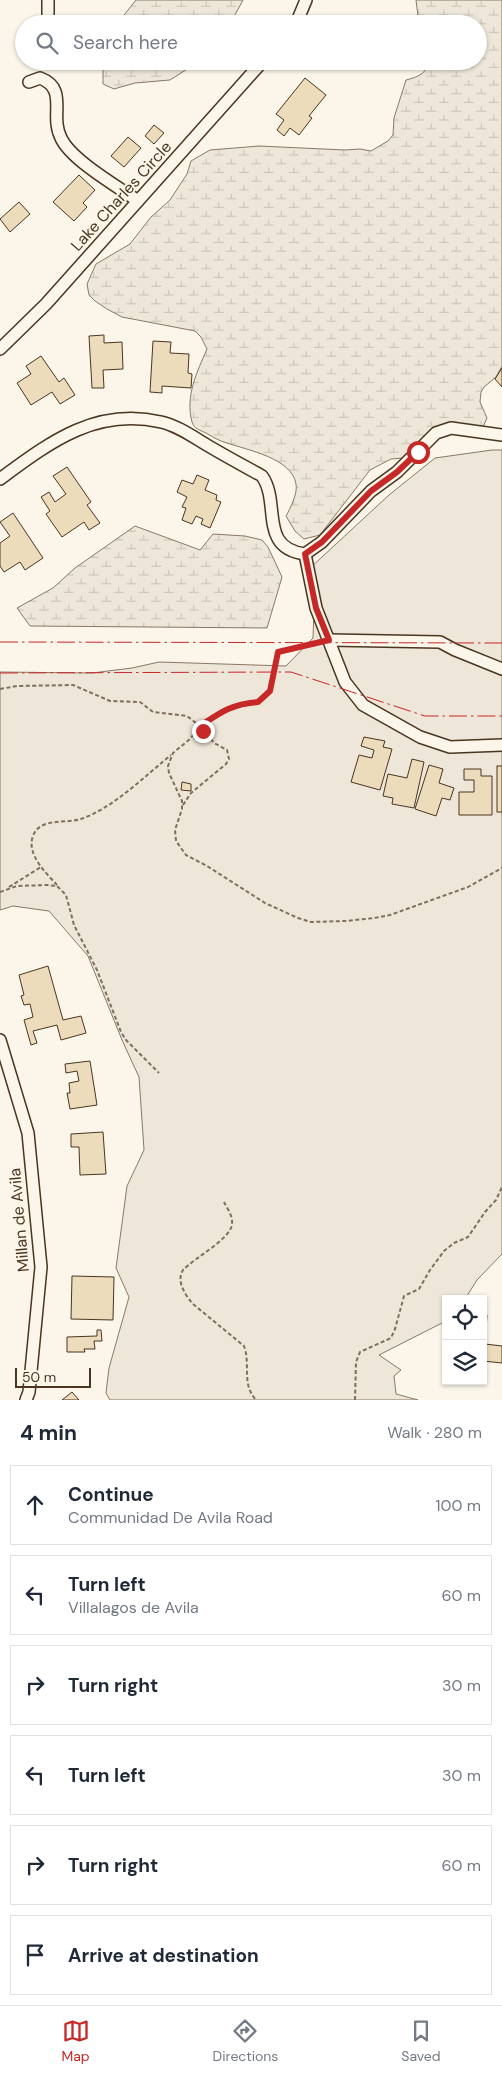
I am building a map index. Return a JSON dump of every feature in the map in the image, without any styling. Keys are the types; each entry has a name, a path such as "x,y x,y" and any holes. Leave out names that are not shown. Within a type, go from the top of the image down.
{"street":[{"path":"48,0 48,14"},
{"path":"300,15 306,0"},
{"name":"Lake Charles Circle","path":"0,349 46,304 255,70"},
{"path":"28,82 40,78 52,84 56,90 56,128 61,140 70,151 138,201"},
{"path":"0,479 67,433 90,424 134,420 162,422 185,432 262,476 268,484 274,531 283,545 293,552 305,554 322,542 371,491 397,472 436,433 451,428 502,435"},
{"path":"305,554 316,608 345,682 363,705 420,736 450,747 502,744"},
{"path":"329,640 440,642 463,654 502,669"},
{"name":"Millan de Avila","path":"0,1040 28,1134 41,1267 29,1392 26,1400"}],"path":[{"path":"159,1073 126,1040 121,1032 97,970 74,925 66,895 41,867 32,849 33,835 41,826 48,823 72,822 100,810 190,739 200,726 232,707 258,702 270,691 278,652 329,640"},
{"path":"0,689 17,686 73,685 84,688 110,701 140,702 153,712 187,716 200,726 214,743 226,750 229,759 226,764 191,793 182,808 176,824 175,835 178,846 186,856 207,866 265,903 304,920 346,921 390,915 468,887 502,868"},
{"path":"173,753 168,766 169,773 179,794 182,808"},
{"path":"0,892 41,867"},
{"path":"7,888 27,885 57,886"},
{"path":"355,1400 356,1362 360,1352 391,1338 404,1296 419,1289 444,1251 468,1237 485,1212 496,1200 502,1187"},
{"path":"224,1202 232,1221 230,1230 222,1239 184,1270 180,1277 188,1298 193,1304 244,1346 247,1353 247,1386 256,1400"}],"green space":[{"path":"136,0 243,0 235,15 124,15"},
{"path":"416,0 502,0 502,366 496,377 481,392 480,402 487,418 483,427 456,424 438,428 422,439 403,458 391,459 370,470 320,535 304,539 295,531 286,516 296,492 293,475 278,461 219,440 194,426 190,412 191,394 196,375 207,349 201,337 195,331 122,317 95,301 89,295 87,284 96,264 130,244 151,217 170,200 187,174 191,161 210,150 259,146 360,149 371,151 388,141 393,135 394,118 406,80 414,78 425,70 487,70 487,15 418,15"},
{"path":"103,70 186,70 170,80 135,83 114,89 103,84"},
{"path":"502,450 502,1254 477,1280 468,1295 442,1295 442,1323 379,1355 401,1370 394,1376 396,1394 418,1400 110,1400 106,1393 109,1368 129,1297 116,1268 127,1186 144,1150 139,1077 88,956 49,911 13,906 0,910 0,672 92,673 132,668 159,662 286,666 313,638 314,610 309,569 389,495 435,458"},
{"path":"135,526 200,550 213,534 245,536 262,540 268,547 282,577 267,628 30,626 17,608 53,588 75,568"}],"building":[{"path":"305,78 326,95 309,116 312,118 299,135 290,128 284,136 277,130 284,120 276,114"},
{"path":"154,125 164,133 154,144 145,136"},
{"path":"128,137 141,148 124,167 111,156"},
{"path":"79,175 95,190 83,203 87,207 74,221 53,202"},
{"path":"19,202 30,214 10,232 0,219"},
{"path":"104,335 104,343 122,342 123,369 103,370 104,388 92,388 89,336"},
{"path":"153,341 171,342 170,353 189,354 188,373 192,374 191,388 162,386 162,393 150,392"},
{"path":"41,356 59,382 64,378 75,395 60,404 52,392 31,405 17,383 31,374 26,366"},
{"path":"502,368 502,387 495,379"},
{"path":"67,467 91,502 87,505 100,523 89,530 84,522 62,537 46,514 50,511 41,497 49,492 55,502 66,494 53,476"},
{"path":"197,475 209,480 205,490 217,495 216,500 221,502 210,528 201,524 203,519 196,516 192,524 182,520 186,508 182,507 187,497 177,492 182,480 193,484"},
{"path":"13,513 43,558 25,570 20,562 4,572 0,566 0,543 10,536 0,522"},
{"path":"364,737 385,741 383,747 392,749 380,790 351,782 359,755 372,758 374,750 361,746"},
{"path":"412,759 424,762 414,808 392,804 393,798 383,796 388,774 407,778"},
{"path":"429,765 443,769 439,783 454,788 450,800 442,798 436,816 415,809"},
{"path":"497,766 502,766 502,812 497,812"},
{"path":"464,769 481,769 481,776 492,776 492,815 459,815 459,792 474,792 474,780 464,780"},
{"path":"182,782 191,784 191,791 181,790"},
{"path":"48,966 63,1020 81,1016 86,1033 61,1040 57,1025 33,1031 37,1043 31,1045 24,1020 33,1017 30,1004 24,1005 21,996 24,995 19,975"},
{"path":"90,1061 97,1105 70,1109 67,1093 70,1093 69,1083 79,1081 77,1071 66,1073 65,1064"},
{"path":"103,1132 106,1174 80,1175 79,1147 71,1147 71,1134"},
{"path":"72,1276 114,1277 113,1320 71,1319"},
{"path":"97,1330 101,1330 102,1341 94,1341 95,1349 84,1349 85,1352 67,1352 67,1337 97,1336"},
{"path":"487,1344 502,1346 502,1363 487,1361"},
{"path":"72,1392 79,1400 62,1400"}],"power":[{"path":"0,642 502,643"},
{"path":"0,673 291,672 425,716 502,716"}],"route":[{"path":"203,731 200,726 225,710 241,704 258,702 270,691 278,652 329,640 316,608 305,554 322,542 371,491 397,472 418,452"}]}
